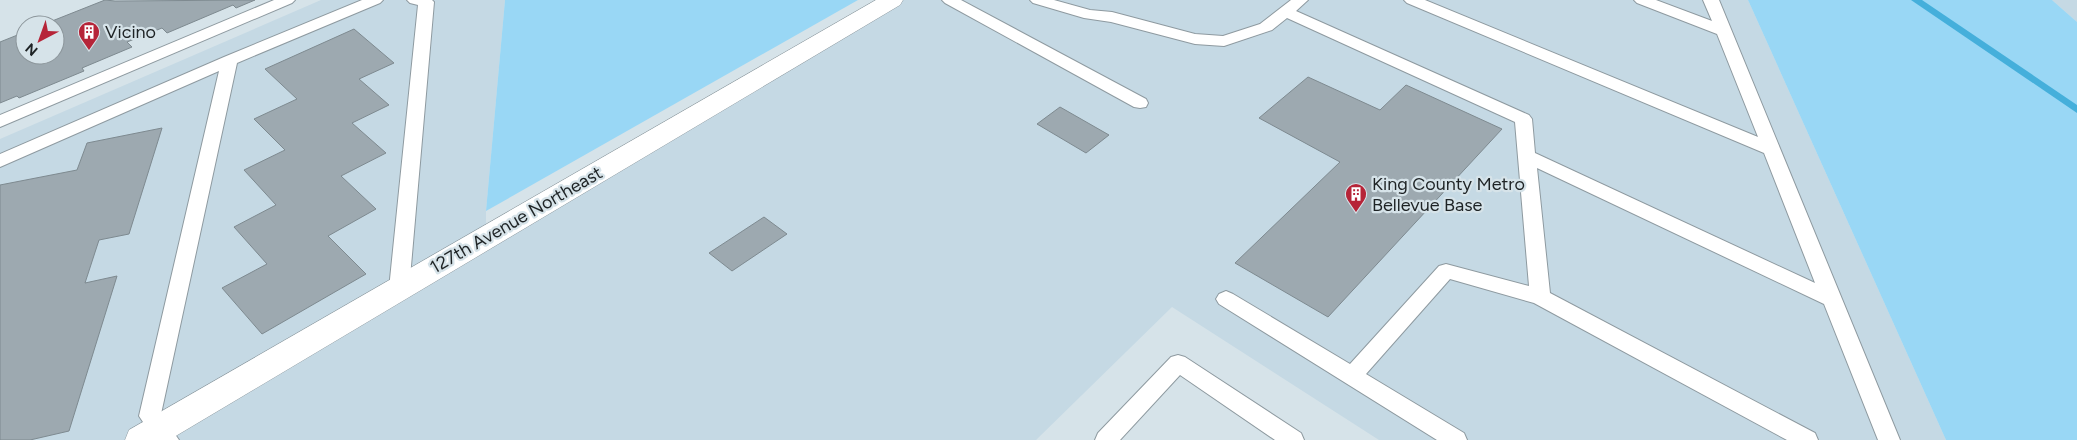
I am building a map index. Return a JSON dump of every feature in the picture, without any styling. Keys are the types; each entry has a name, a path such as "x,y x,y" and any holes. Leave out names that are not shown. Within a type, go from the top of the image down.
{"street":[{"name":"127th Avenue Northeast","path":"156,436 399,289 892,0"}],"lane":[{"path":"0,121 287,0"},
{"path":"0,161 230,60 375,0"},
{"path":"399,289 426,2 415,0"},
{"path":"950,0 1140,103"},
{"path":"1038,0 1195,39 1224,41 1266,27 1300,0"},
{"path":"1094,15 1103,0"},
{"path":"1412,0 1770,149"},
{"path":"1642,0 1723,31"},
{"path":"1711,0 1889,440"},
{"path":"1286,12 1523,119 1540,297"},
{"path":"156,436 150,416 230,60"},
{"path":"1527,156 1830,298"},
{"path":"1352,376 1446,271 1540,297 1807,440"},
{"path":"1226,299 1456,440"},
{"path":"1106,440 1178,363 1293,440"}],"shaded area":[{"path":"321,0 505,0 486,211 486,247 901,0 1748,0 1946,440 1379,440 1172,307 1036,440 0,440 0,139"},
{"path":"505,0 858,0 486,211"},
{"path":"1748,0 2052,0 2077,22 2077,440 1946,440"},
{"path":"2052,0 2077,0 2077,22"}],"building":[{"name":"Vicino","path":"105,0 255,0 236,8 233,5 167,33 162,28 127,42 132,47 82,68 84,71 19,98 17,96 0,103 0,42 15,36 15,65 65,65 65,16"},
{"path":"354,29 394,63 359,79 389,105 352,123 386,153 341,176 376,209 328,236 366,274 262,334 222,288 267,264 234,227 276,205 244,170 285,150 254,119 297,99 265,69"},
{"name":"King County Metro Bellevue Base","path":"1308,77 1380,110 1406,85 1502,129 1328,317 1235,263 1340,162 1259,118"},
{"path":"1060,107 1109,135 1086,153 1037,124"},
{"path":"162,128 129,234 99,240 85,283 117,276 69,431 30,440 0,440 0,185 77,170 87,143"},
{"path":"764,217 787,234 732,271 709,253"}],"waterway":[{"path":"1916,0 2077,110"}],"place":[{"name":"Vicino","path":"89,51"},
{"name":"King County Metro Bellevue Base","path":"1356,213"}]}
